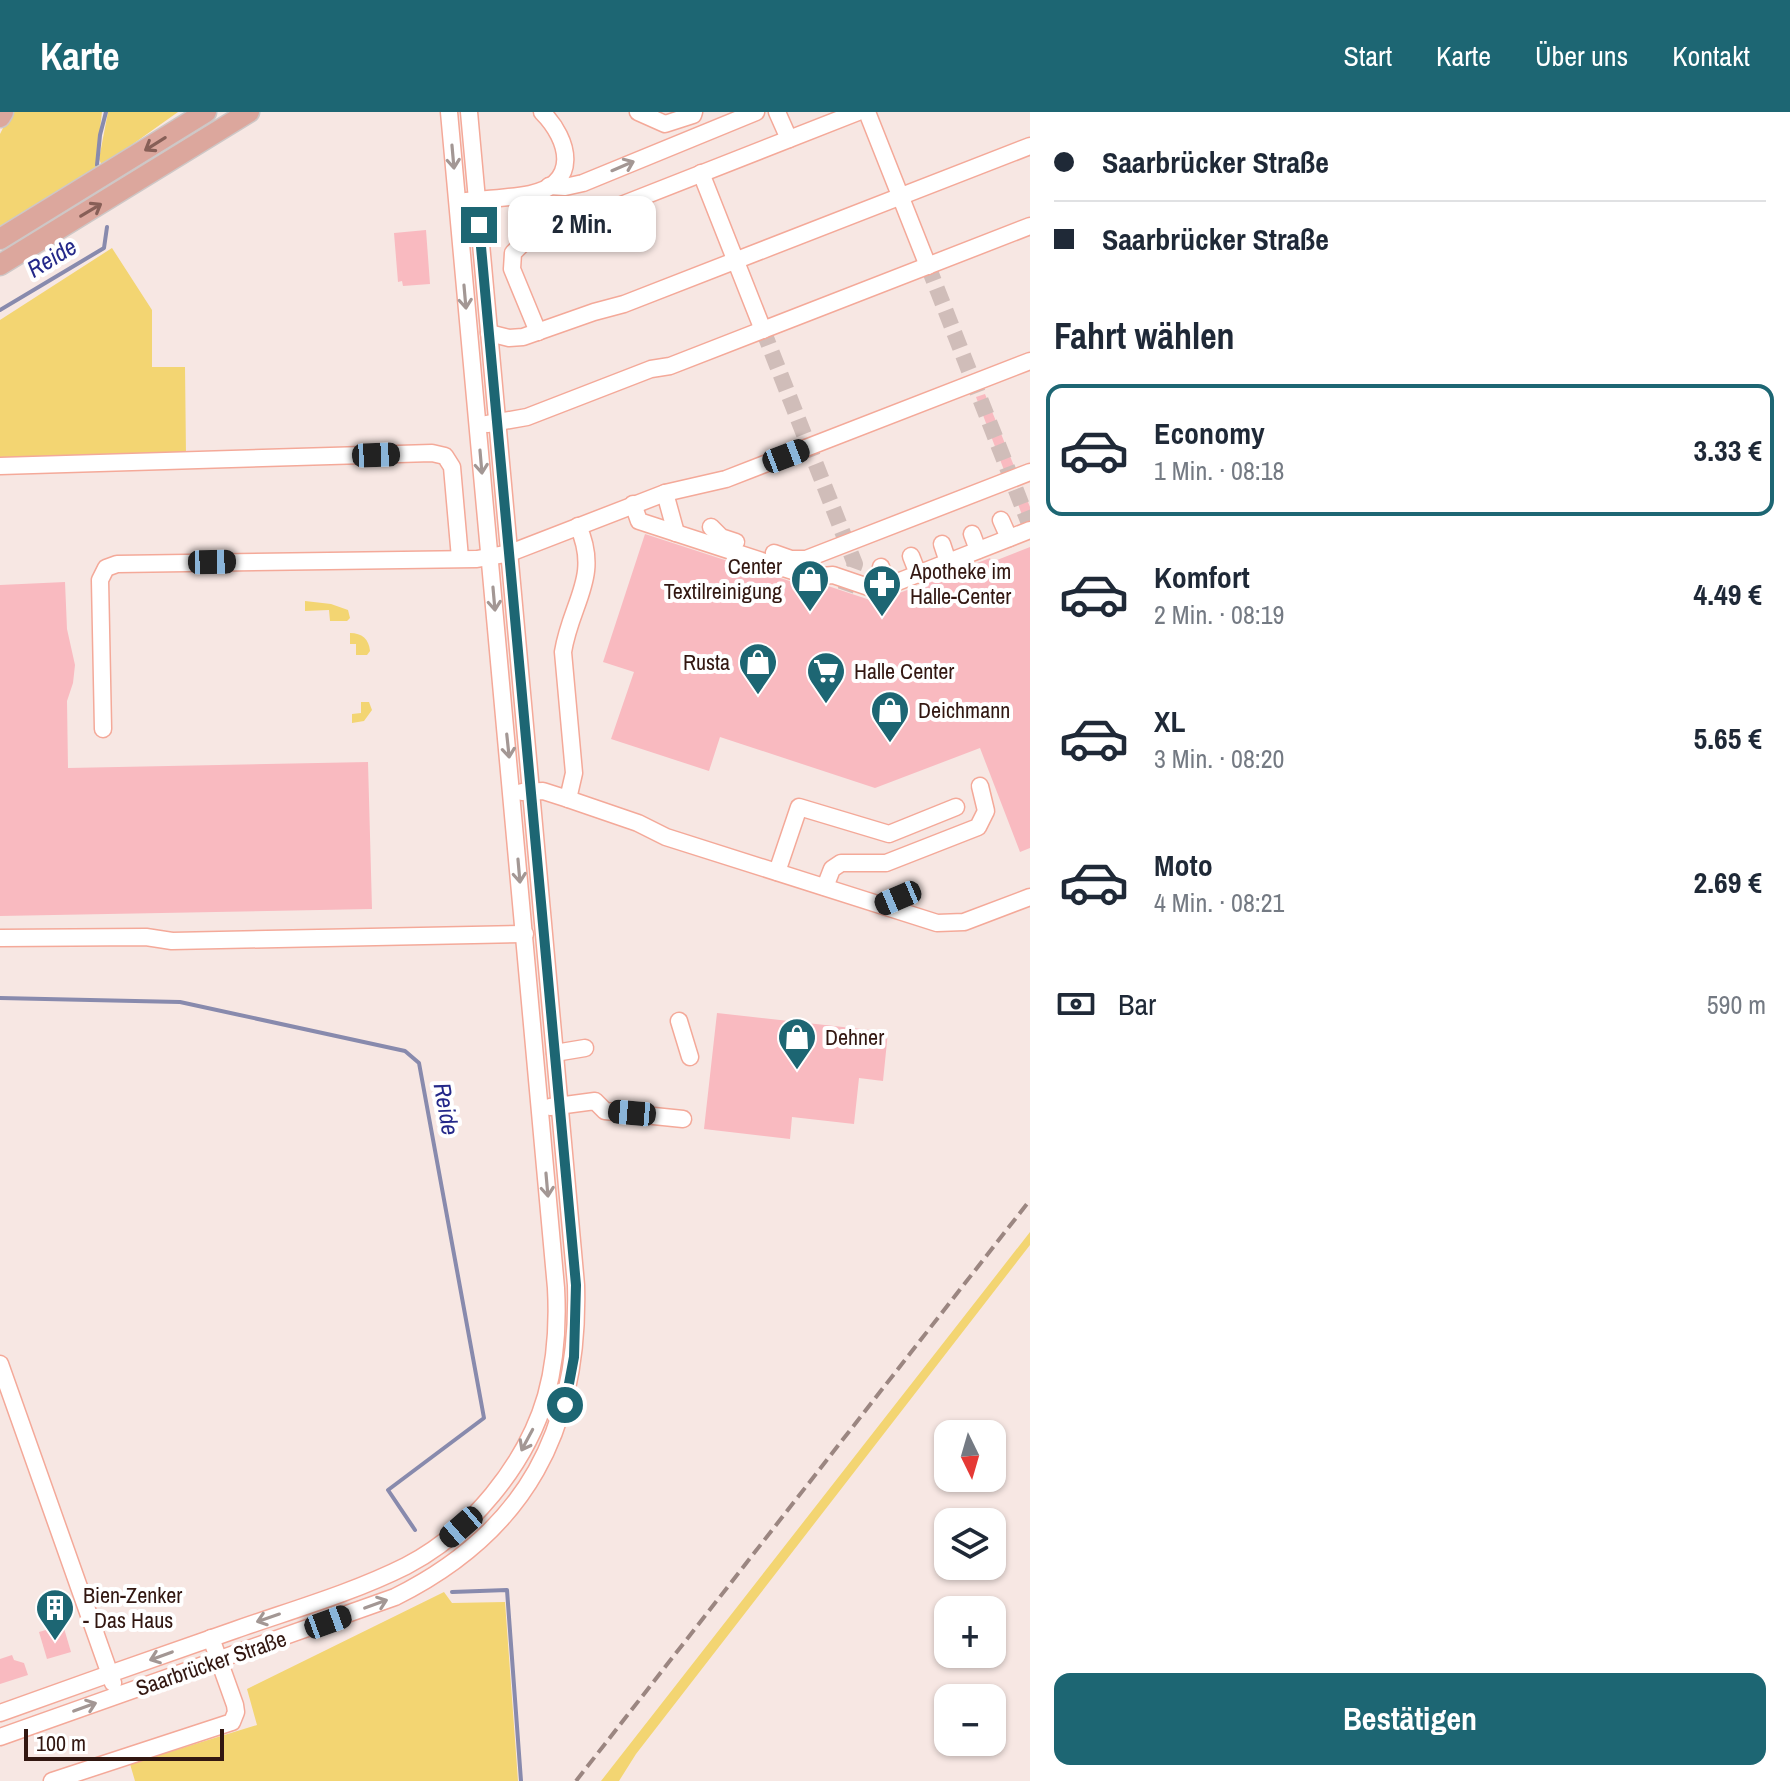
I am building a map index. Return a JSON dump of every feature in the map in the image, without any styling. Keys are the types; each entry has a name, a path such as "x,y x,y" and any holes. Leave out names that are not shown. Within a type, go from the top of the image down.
{"main road":[{"path":"0,239 206,112"},
{"path":"0,265 249,112"}],"street":[{"name":"Saarbrücker Straße","path":"0,1713 369,1582 408,1565 461,1527 488,1499 516,1459 545,1399 557,1332 556,1288 449,112"},
{"name":"Saarbrücker Straße","path":"0,1737 395,1597 437,1575 456,1562 492,1528 536,1472 565,1405 576,1333 576,1285 469,112"},
{"path":"542,112 558,129 566,150 561,172 549,186"},
{"path":"638,112 658,122 673,123 694,114 702,127 722,126"},
{"path":"457,202 530,194 549,186 565,187 583,183 756,112"},
{"path":"777,112 789,139"},
{"path":"535,333 512,269 511,257 517,248 529,240 858,112"},
{"path":"867,112 928,266"},
{"path":"665,148 675,140 673,123"},
{"path":"489,333 517,338 624,304 1030,146"},
{"path":"701,173 763,330"},
{"path":"477,425 527,417 651,369 670,366 1030,226"},
{"path":"103,729 100,580 106,568 117,564 460,558 510,553 665,493 726,479 1030,361"},
{"path":"0,466 432,453 445,456 452,467 460,558"},
{"path":"789,564 1030,472"},
{"path":"665,493 676,533"},
{"path":"633,504 639,521 717,548 750,551"},
{"path":"1001,520 1009,538"},
{"path":"568,799 574,773 563,652 565,636 588,569 586,545 578,526"},
{"path":"711,527 721,537 789,564 811,577 833,575 877,590 948,562 975,542 1009,538 1030,530"},
{"path":"942,544 948,562"},
{"path":"824,552 833,575"},
{"path":"911,556 918,574"},
{"path":"881,567 887,586"},
{"path":"825,887 829,874 841,863 886,863 978,827 986,811 980,786"},
{"path":"513,793 543,791 638,823 666,837 825,887 880,908 937,923 964,922 1030,897"},
{"path":"777,872 799,807 889,834 956,807"},
{"path":"880,908 898,898"},
{"path":"0,938 146,937 172,941 525,934"},
{"path":"679,1021 690,1057"},
{"path":"555,1053 585,1048"},
{"path":"541,1108 560,1106 596,1094 605,1111 683,1119"},
{"path":"0,1364 117,1695"},
{"path":"52,1781 232,1722 235,1705 211,1638"}],"shaded area":[{"path":"11,112 102,112 95,171 0,231 0,134"},
{"path":"108,112 178,112 102,166 99,159"},
{"path":"112,248 152,310 152,367 185,367 186,455 0,461 0,320"},
{"path":"305,601 348,610 350,618 347,621 330,621 329,610 305,611"},
{"path":"350,633 366,640 370,651 367,655 356,655 356,644 350,644"},
{"path":"361,702 369,702 372,710 364,721 352,723 352,714 361,713"},
{"path":"1030,1232 1030,1245 636,1754 619,1781 601,1781"},
{"path":"444,1592 452,1603 505,1602 518,1781 135,1781 130,1764 257,1725 247,1689"}],"building":[{"path":"426,230 430,284 403,286 402,281 398,282 394,233"},
{"path":"985,394 1014,466 1004,470 976,397"},
{"path":"1022,487 1030,507 1030,519 1024,520 1013,491"},
{"name":"Halle Center","path":"645,534 808,587 828,586 876,602 990,558 992,562 1030,547 1030,848 1020,852 980,748 875,788 720,737 709,771 611,739 634,672 603,662"},
{"path":"65,582 67,629 75,665 67,701 68,768 368,762 372,909 0,916 0,585"},
{"name":"Dehner","path":"717,1013 888,1032 883,1081 859,1078 854,1124 792,1117 790,1139 704,1129"},
{"name":"Bien-Zenker - Das Haus","path":"63,1625 71,1652 47,1659 39,1632"},
{"path":"12,1655 14,1660 24,1663 28,1675 0,1684 0,1659"}],"waterway":[{"name":"Reide","path":"97,165 106,112"},
{"name":"Reide","path":"0,310 104,248 107,227"},
{"name":"Reide","path":"0,998 180,1002 405,1051 419,1063 484,1418 388,1490 415,1530"},
{"name":"Reide","path":"452,1592 507,1590 521,1781"}],"tunnel":[{"path":"928,266 1030,526"},
{"path":"763,330 855,564 845,592"}],"railway":[{"path":"576,1781 1030,1200"}],"place":[{"name":"Center Textilreinigung","path":"810,613"},
{"name":"Apotheke im Halle-Center","path":"882,618"},
{"name":"Rusta","path":"758,696"},
{"name":"Halle Center","path":"826,705"},
{"name":"Deichmann","path":"890,744"},
{"name":"Dehner","path":"797,1071"},
{"name":"Bien-Zenker - Das Haus","path":"55,1642"}],"route":[{"path":"479,225 576,1285 574,1357 565,1405"}]}
